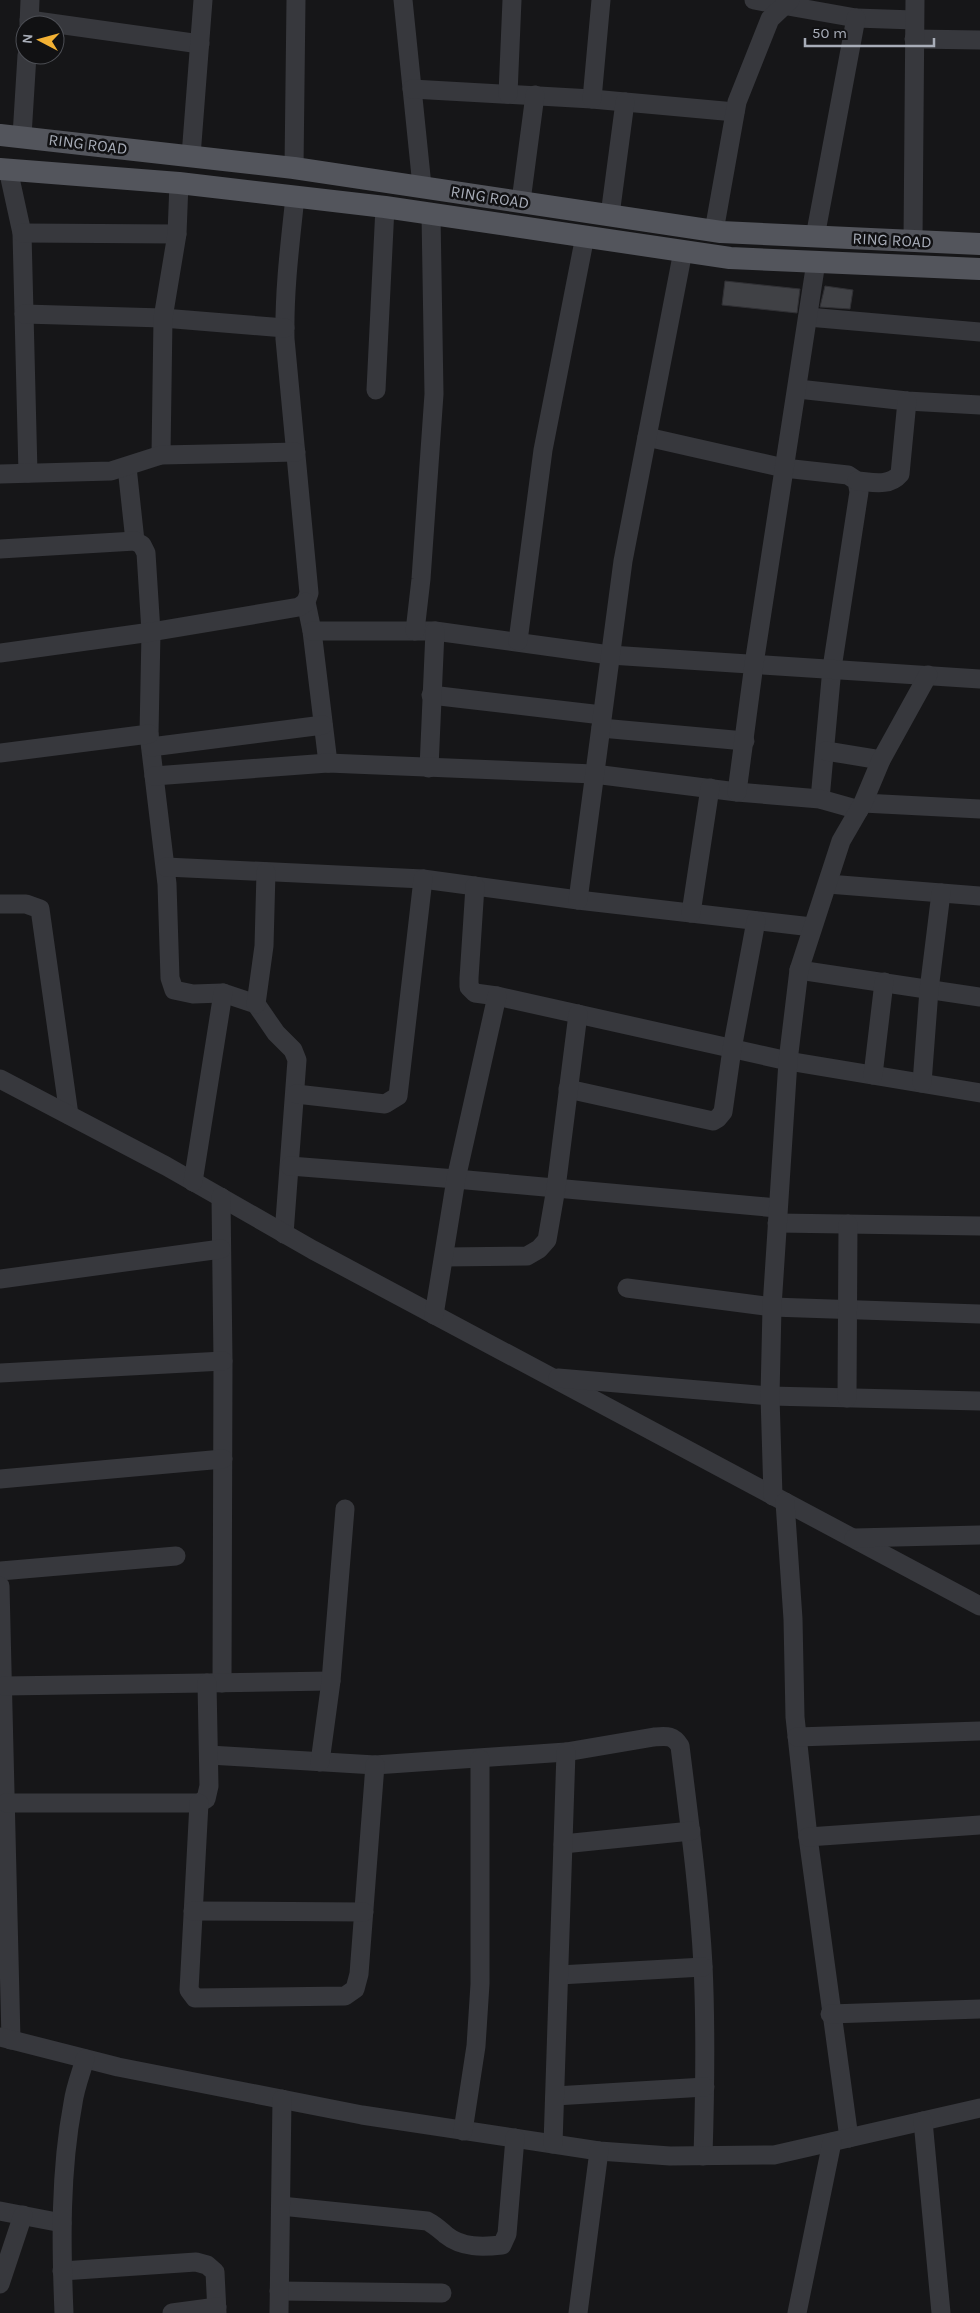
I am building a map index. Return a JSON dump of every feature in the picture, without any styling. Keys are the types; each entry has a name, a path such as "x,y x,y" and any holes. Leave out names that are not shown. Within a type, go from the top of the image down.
{"main road":[{"name":"RING ROAD","path":"0,135 294,168 714,231 980,244"},
{"name":"RING ROAD","path":"4,169 179,183 386,207 730,258 980,269"}],"street":[{"path":"29,15 30,0"},
{"path":"191,156 203,0"},
{"path":"294,168 296,0"},
{"path":"403,0 422,186"},
{"path":"508,94 512,0"},
{"path":"592,99 601,0"},
{"path":"754,0 788,2 856,18 980,40"},
{"path":"913,241 915,0"},
{"path":"714,231 735,112 745,80 770,19 788,2"},
{"path":"815,236 856,18"},
{"path":"65,27 200,44"},
{"path":"22,136 26,65"},
{"path":"412,89 592,99 735,112"},
{"path":"521,201 535,96"},
{"path":"610,215 625,102"},
{"path":"4,169 22,232 28,473"},
{"path":"161,456 162,318 176,234 179,183"},
{"path":"295,197 286,275 285,328 309,593 306,602 312,631 328,763"},
{"path":"376,390 386,207"},
{"path":"415,631 421,579 434,394 431,214"},
{"path":"22,232 176,234"},
{"path":"518,641 544,450 585,236"},
{"path":"578,900 623,561 683,251"},
{"path":"737,792 754,664 798,389 816,262"},
{"path":"24,314 162,318 285,328"},
{"path":"808,317 980,332"},
{"path":"798,389 907,401 980,404"},
{"path":"647,437 784,468 848,474 857,481 886,483 895,480 900,474 907,401"},
{"path":"0,474 111,471 161,456 296,452"},
{"path":"127,467 135,541"},
{"path":"820,799 826,751 832,668 858,492 857,481"},
{"path":"0,549 135,541 142,544 146,553 151,632 150,741 166,867 170,978 174,990 193,994 224,993 256,1004 276,1033 293,1050 297,1060 296,1094 284,1234"},
{"path":"0,653 151,632 299,608 306,602"},
{"path":"312,631 435,631 610,655 980,679"},
{"path":"429,768 435,631"},
{"path":"797,2313 840,2140 830,2014 797,1737 770,1396 772,1307 788,1061 799,970 841,841 861,807 881,760 928,675"},
{"path":"431,695 602,722 745,741"},
{"path":"0,753 323,725"},
{"path":"826,751 881,760"},
{"path":"154,776 328,763 594,774 737,792 820,799 861,807 980,809"},
{"path":"692,913 710,788"},
{"path":"166,867 423,879 578,900 812,927"},
{"path":"256,1004 264,946 266,872"},
{"path":"296,1094 385,1104 398,1096 423,879"},
{"path":"828,884 980,896"},
{"path":"475,886 469,987 475,993 497,996 788,1061 980,1093"},
{"path":"922,1084 929,990 941,893"},
{"path":"0,904 26,904 40,909 69,1115"},
{"path":"568,1088 713,1121 718,1118 723,1112 732,1049 756,921"},
{"path":"799,970 980,997"},
{"path":"873,1075 884,982"},
{"path":"193,1182 224,993"},
{"path":"434,1315 456,1178 497,996"},
{"path":"444,1256 527,1256 539,1249 547,1240 556,1188 578,1014"},
{"path":"0,1079 221,1197 284,1234 549,1377 980,1606"},
{"path":"290,1166 456,1178 556,1188 848,1224 980,1226"},
{"path":"6,1803 199,1803 206,1799 209,1786 209,1755 215,1683 223,1459 221,1197"},
{"path":"847,1398 848,1224"},
{"path":"0,1279 221,1249"},
{"path":"627,1288 772,1307 980,1314"},
{"path":"0,1373 223,1361"},
{"path":"549,1377 770,1396 980,1401"},
{"path":"0,1479 223,1459"},
{"path":"320,1762 331,1682 345,1509"},
{"path":"852,1538 980,1535"},
{"path":"0,1571 176,1556"},
{"path":"0,1586 6,1803 6,2038 118,2067 362,2116 599,2151 670,2156 774,2155 980,2108"},
{"path":"4,1686 331,1682"},
{"path":"797,1737 980,1731"},
{"path":"209,1755 375,1765 566,1752 654,1737 669,1736 675,1738 680,1746 691,1831 703,1967 704,2156"},
{"path":"553,2144 566,1752"},
{"path":"464,2131 476,2046 480,1984 480,1759"},
{"path":"199,1803 190,1990 195,1998 345,1996 355,1989 359,1974 375,1765"},
{"path":"808,1837 980,1826"},
{"path":"563,1844 691,1831"},
{"path":"194,1911 364,1912"},
{"path":"559,1975 703,1967"},
{"path":"830,2014 980,2009"},
{"path":"64,2313 62,2223 64,2158 73,2101 85,2058"},
{"path":"555,2096 705,2087"},
{"path":"279,2313 282,2100"},
{"path":"923,2120 940,2313"},
{"path":"281,2206 427,2221 438,2226 447,2236 464,2245 484,2247 502,2245 507,2234 515,2138"},
{"path":"578,2313 599,2151"},
{"path":"0,2211 62,2223"},
{"path":"0,2284 23,2214"},
{"path":"62,2271 196,2262 207,2265 215,2272 217,2310 172,2313"},
{"path":"279,2291 442,2294"}],"building":[{"path":"725,281 800,289 797,313 722,305"},
{"path":"825,286 853,290 850,309 820,307"}]}
